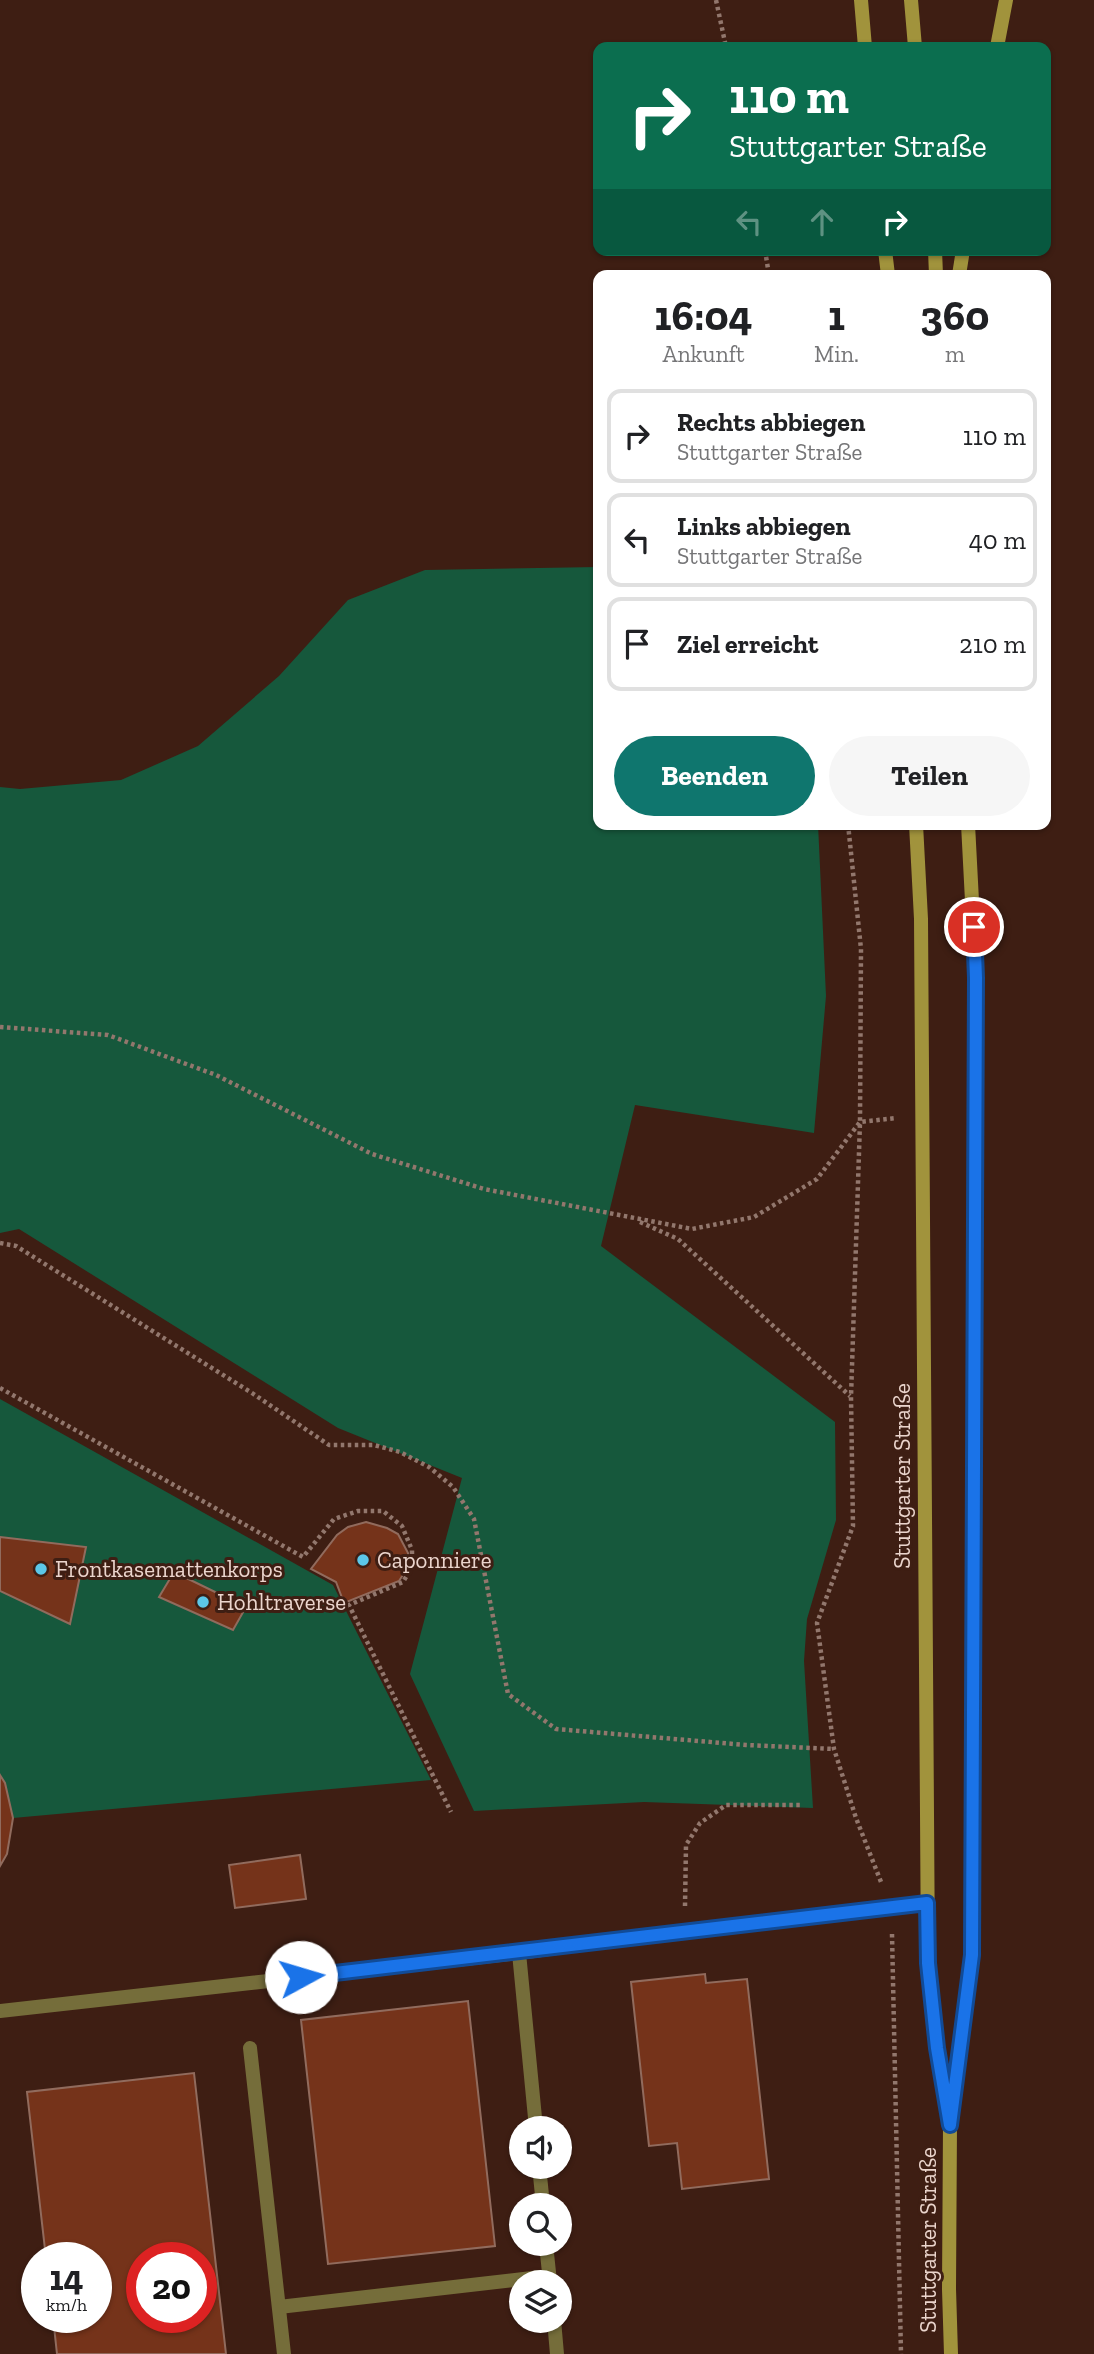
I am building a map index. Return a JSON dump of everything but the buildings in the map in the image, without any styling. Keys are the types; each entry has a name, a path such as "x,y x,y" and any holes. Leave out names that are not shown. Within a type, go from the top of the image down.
{"main road":[{"path":"860,0 864,42"},
{"path":"911,0 915,42"},
{"path":"998,42 1006,0"},
{"name":"Stuttgarter Straße","path":"916,830 921,919 927,1903 929,1975 937,2048 950,2125"},
{"name":"Stuttgarter Straße","path":"951,2354 950,2125 972,1955 976,978 968,830"}],"lane":[{"path":"0,2011 519,1953 927,1903"},
{"path":"519,1953 535,2116"},
{"path":"250,2048 284,2354"},
{"path":"279,2307 509,2283"},
{"path":"555,2333 557,2354"}],"path":[{"path":"716,0 725,42"},
{"path":"849,830 861,949 860,1122 851,1397 853,1526 817,1623 834,1749 856,1818 891,1907 901,2354"},
{"path":"0,1027 108,1035 216,1075 372,1154 484,1189 634,1220 692,1229 754,1217 817,1179 860,1122 922,1116"},
{"path":"634,1220 678,1239 851,1397"},
{"path":"0,1243 16,1246 329,1445 374,1445 400,1451 429,1467 453,1487 474,1519 508,1694 556,1729 746,1745 834,1749"},
{"path":"0,1388 303,1557 334,1519 358,1511 383,1511 402,1526 412,1550 412,1567 403,1582 349,1605 451,1812"},
{"path":"684,1931 686,1845 700,1823 726,1805 803,1805"}],"green space":[{"path":"593,567 593,830 818,830 826,996 814,1133 635,1105 601,1246 835,1422 836,1520 807,1619 804,1661 813,1808 644,1802 474,1811 410,1674 462,1478 338,1428 19,1229 0,1233 0,787 20,789 121,780 198,746 279,676 348,600 425,570"},
{"path":"0,1399 333,1585 431,1780 13,1818 5,1783 0,1775"}],"place":[{"name":"Caponniere","path":"363,1560"},
{"name":"Frontkasemattenkorps","path":"41,1569"},
{"name":"Hohltraverse","path":"203,1602"}],"route":[{"path":"301,1977 927,1903 928,1963 937,2048 950,2125 972,1955 974,927"}]}
